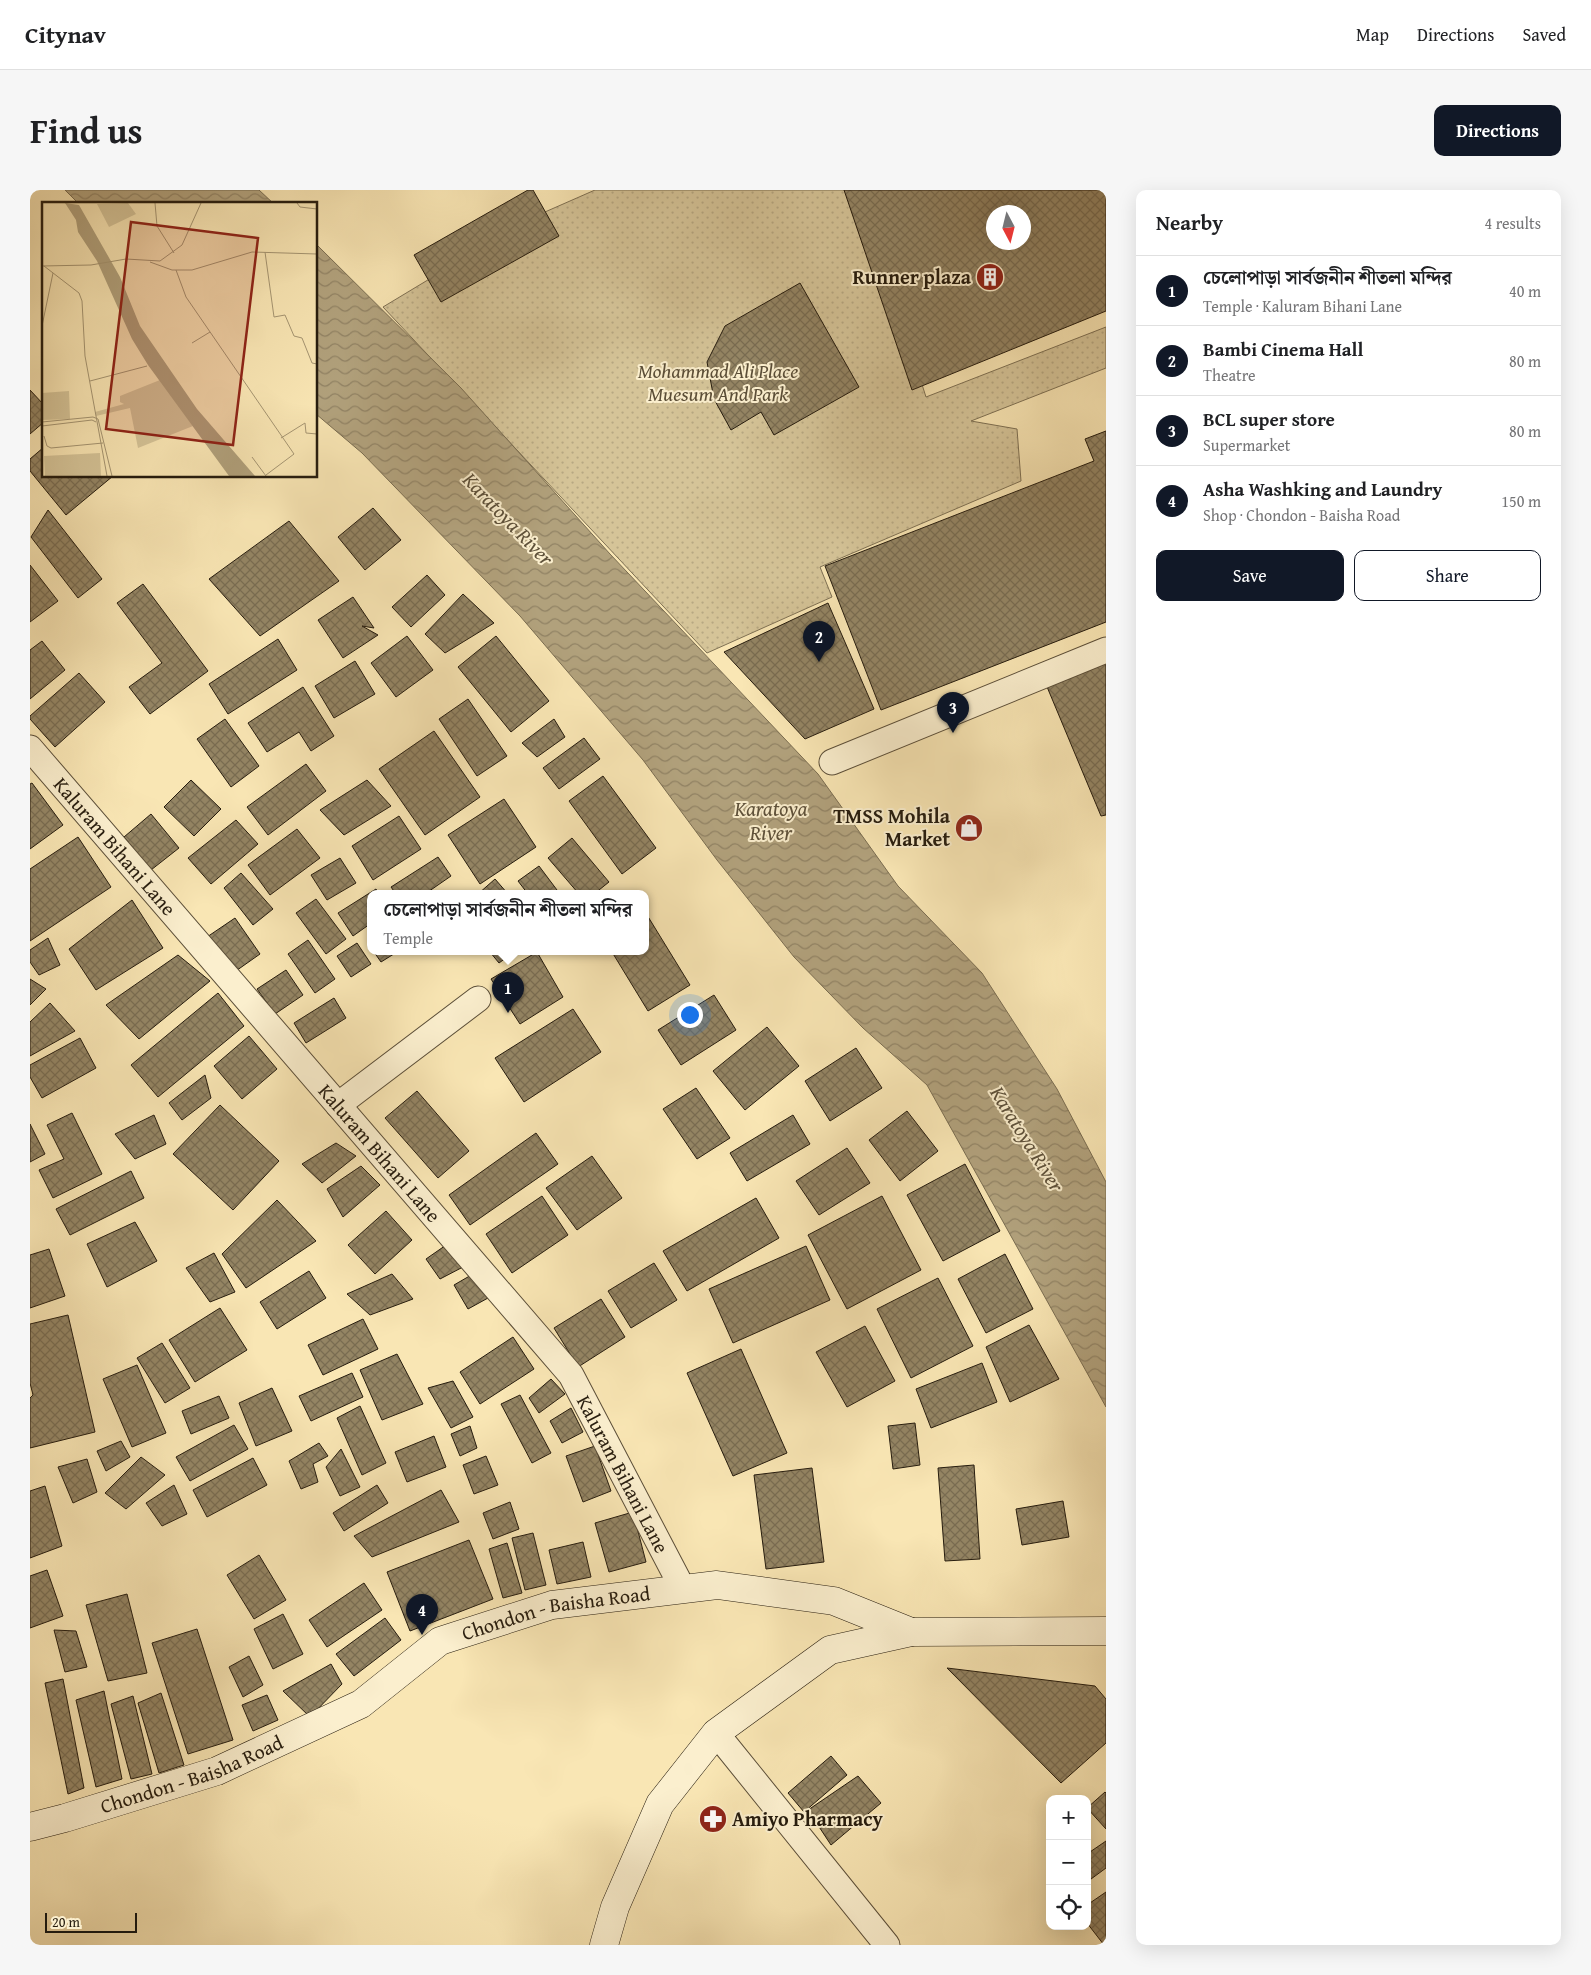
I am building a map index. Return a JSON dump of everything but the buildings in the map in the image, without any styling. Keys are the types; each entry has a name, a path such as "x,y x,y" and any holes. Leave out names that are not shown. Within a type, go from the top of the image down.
{"main road":[{"name":"Chondon - Baisha Road","path":"30,1826 65,1818 217,1771 361,1704 440,1641 552,1605 717,1585 834,1601 911,1632"},
{"path":"604,1945 615,1907 660,1804 716,1733 830,1650 911,1632 1106,1631"}],"street":[{"path":"832,762 1106,650"},
{"name":"Kaluram Bihani Lane","path":"30,748 571,1375 683,1589"},
{"path":"338,1105 478,999"},
{"path":"716,1733 887,1945"}],"green space":[{"name":"Mohammad Ali Place Muesum And Park","path":"595,190 860,190 926,397 1106,327 1106,368 971,421 1017,429 1021,481 820,567 832,597 707,653 383,307 529,219"}],"water":[{"path":"65,190 259,190 272,202 77,202"},
{"name":"Karatoya River","path":"318,246 461,388 610,554 818,774 898,886 982,973 1057,1089 1106,1182 1106,1407 927,1085 863,1028 794,957 717,860 643,760 520,616 362,453 318,416"}],"place":[{"name":"Runner plaza","path":"990,277"},
{"name":"Bambi Cinema Hall","path":"819,662"},
{"name":"BCL super store","path":"953,733"},
{"name":"TMSS Mohila Market","path":"969,828"},
{"name":"চেলোপাড়া সার্বজনীন শীতলা মন্দির","path":"508,1013"},
{"name":"Asha Washking and Laundry","path":"422,1635"},
{"name":"Amiyo Pharmacy","path":"713,1819"}]}
